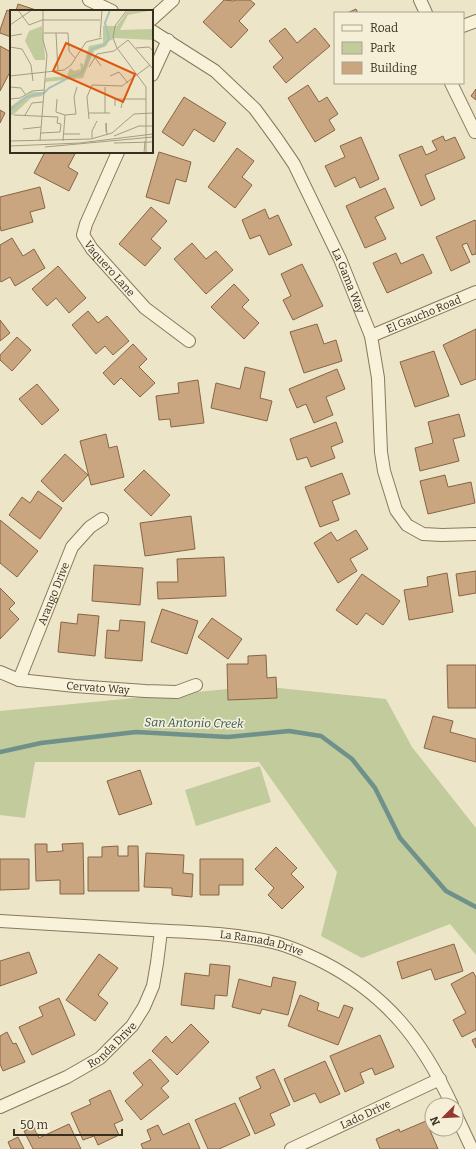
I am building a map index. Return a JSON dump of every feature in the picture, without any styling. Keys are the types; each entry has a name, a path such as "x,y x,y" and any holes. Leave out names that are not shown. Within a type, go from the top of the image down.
{"street":[{"path":"89,0 110,10"},
{"path":"153,18 173,0"},
{"path":"420,0 426,12"},
{"path":"464,26 476,21"},
{"name":"La Gama Way","path":"153,32 215,71 254,109 294,164 340,259 371,336 378,378 381,452 384,471 396,510 407,525 423,534 476,534"},
{"path":"153,73 168,40"},
{"path":"451,84 476,132"},
{"name":"Vaquero Lane","path":"118,153 86,224 83,235 92,249 145,308 189,341"},
{"name":"El Gaucho Road","path":"371,336 476,292"},
{"name":"Arango Drive","path":"19,680 72,546 90,527 102,519"},
{"name":"Cervato Way","path":"0,672 19,680 75,686 177,692 196,685"},
{"name":"La Ramada Drive","path":"0,922 161,930 224,935 273,942 295,949 317,958 339,970 366,988 393,1012 415,1039 440,1079 448,1097"},
{"name":"Ronda Drive","path":"0,1107 67,1077 100,1058 132,1026 144,1007 153,986 161,930"},
{"name":"Lado Drive","path":"291,1149 440,1079"},
{"path":"464,1132 472,1149"}],"green space":[{"path":"259,686 386,699 412,747 476,828 476,955 450,924 362,958 321,936 337,872 259,762 35,762 25,818 0,815 0,711"},
{"path":"260,766 271,802 196,826 185,790"}],"building":[{"path":"224,0 250,0 255,4 239,21 248,30 231,48 203,22"},
{"path":"18,4 36,10 16,10"},
{"path":"356,9 358,12 349,12"},
{"path":"7,10 10,12 10,37 0,33"},
{"path":"285,28 297,43 315,28 330,46 286,83 273,67 283,58 269,41"},
{"path":"0,46 10,51 10,72 0,91"},
{"path":"308,85 319,102 327,97 338,114 329,120 335,130 315,142 288,98"},
{"path":"476,89 476,100 471,96"},
{"path":"184,97 226,123 214,142 194,129 183,146 162,132"},
{"path":"0,110 5,113 0,123"},
{"path":"443,136 445,141 455,137 465,158 425,175 435,199 421,206 399,155 422,146 426,155 437,150 432,141"},
{"path":"361,137 379,179 360,188 355,177 335,187 325,166 345,157 340,146"},
{"path":"237,148 254,161 242,177 252,185 235,208 208,187"},
{"path":"159,152 191,162 186,182 176,179 169,204 146,197"},
{"path":"44,153 75,153 68,167 78,173 69,191 34,173"},
{"path":"40,187 45,208 30,212 33,222 1,231 0,197"},
{"path":"385,188 394,208 375,217 386,239 365,248 346,206"},
{"path":"151,207 167,221 151,239 161,248 145,266 119,244"},
{"path":"265,209 269,219 278,215 292,245 269,255 260,235 250,239 242,220"},
{"path":"475,220 476,254 472,255 467,243 462,245 470,262 451,271 436,237"},
{"path":"12,238 23,256 34,249 45,268 15,286 10,277 1,282 0,280 0,245"},
{"path":"192,243 206,259 216,251 233,270 206,294 174,259"},
{"path":"396,253 401,264 423,254 432,273 387,293 373,263"},
{"path":"302,264 323,306 293,320 283,300 291,296 281,274"},
{"path":"58,266 86,298 69,313 56,298 47,306 32,289"},
{"path":"234,284 249,300 242,307 259,323 244,339 211,307"},
{"path":"88,311 98,323 107,316 129,341 113,355 105,346 96,354 72,325"},
{"path":"0,320 10,333 0,341"},
{"path":"317,324 324,344 336,340 342,361 304,373 290,332"},
{"path":"476,329 476,379 461,385 443,345"},
{"path":"17,337 31,350 12,371 0,360 0,355"},
{"path":"133,344 147,359 139,367 155,383 140,397 121,378 114,385 103,373"},
{"path":"434,351 449,396 415,407 400,362"},
{"path":"245,367 265,372 260,398 272,401 267,421 211,408 216,383 240,389"},
{"path":"337,369 345,389 326,397 333,415 314,423 306,404 297,408 289,389"},
{"path":"198,380 204,423 171,427 170,419 159,420 156,396 179,393 178,383"},
{"path":"37,384 59,410 42,425 19,399"},
{"path":"459,414 465,436 453,439 459,461 420,471 415,448 433,443 428,422"},
{"path":"336,422 343,442 331,447 335,458 311,467 307,457 297,460 290,439"},
{"path":"106,434 109,448 117,446 124,477 91,485 80,441"},
{"path":"65,454 88,475 63,502 41,481"},
{"path":"144,470 170,495 151,516 124,490"},
{"path":"342,473 350,494 332,501 339,520 320,527 305,487"},
{"path":"445,475 448,487 471,482 475,503 428,514 420,481"},
{"path":"38,491 62,508 40,539 9,515 22,497 30,503"},
{"path":"191,516 195,549 145,556 140,523"},
{"path":"0,520 38,551 17,577 0,563"},
{"path":"356,530 368,549 350,559 357,571 338,583 314,543 331,532 337,541"},
{"path":"224,557 226,596 158,599 157,582 178,582 177,559"},
{"path":"94,565 143,568 140,605 92,601"},
{"path":"476,571 476,593 459,596 456,574"},
{"path":"447,573 453,612 409,620 404,590 428,586 427,577"},
{"path":"362,574 400,601 383,625 366,613 357,625 336,610"},
{"path":"0,588 15,603 9,609 19,619 0,639"},
{"path":"162,609 198,621 187,654 151,642"},
{"path":"78,614 99,616 95,656 58,652 61,622 77,624"},
{"path":"212,618 242,639 228,659 198,637"},
{"path":"120,620 145,622 142,661 105,658 107,630 119,631"},
{"path":"266,655 267,678 276,677 277,698 228,700 227,664 248,664 248,656"},
{"path":"447,665 476,665 476,708 448,708"},
{"path":"433,716 453,721 450,732 476,739 476,762 424,748"},
{"path":"140,770 152,804 119,815 107,781"},
{"path":"83,843 84,894 60,894 60,880 36,881 35,844 47,844 47,852 63,851 62,844"},
{"path":"118,846 118,856 128,856 128,846 138,846 139,891 88,891 88,857 102,857 102,847"},
{"path":"276,847 297,868 291,874 304,887 282,909 268,895 274,888 255,869"},
{"path":"146,853 184,855 183,873 193,874 192,897 172,895 172,888 144,887"},
{"path":"0,859 29,859 29,889 0,890"},
{"path":"200,859 243,859 243,885 219,885 219,895 200,895"},
{"path":"454,944 463,971 435,980 431,969 402,979 397,962"},
{"path":"29,952 37,973 0,986 0,961"},
{"path":"99,954 118,968 98,995 108,1003 95,1021 66,1000"},
{"path":"210,964 230,966 227,996 215,995 214,1009 181,1005 185,973 209,976"},
{"path":"473,972 476,977 476,1030 462,1037 453,1020 466,1013 451,984"},
{"path":"273,977 296,982 288,1015 262,1009 260,1014 232,1007 239,979 271,987"},
{"path":"300,995 319,1003 317,1010 339,1018 344,1005 353,1008 338,1045 288,1026"},
{"path":"59,998 75,1035 32,1055 19,1027 43,1016 39,1007"},
{"path":"191,1024 209,1042 177,1075 152,1051 166,1036 172,1043"},
{"path":"7,1032 13,1044 16,1043 25,1062 3,1071 0,1064 0,1036"},
{"path":"380,1035 394,1067 375,1075 372,1068 360,1073 364,1083 345,1092 330,1056"},
{"path":"476,1038 476,1048 472,1040"},
{"path":"150,1059 169,1081 161,1088 169,1097 141,1120 125,1101 143,1085 133,1073"},
{"path":"325,1061 340,1094 320,1103 315,1093 294,1102 284,1079"},
{"path":"274,1069 290,1105 270,1114 275,1125 255,1134 239,1098 261,1088 256,1077"},
{"path":"110,1090 123,1120 114,1124 119,1135 98,1145 94,1136 83,1140 71,1113 91,1104 89,1100"},
{"path":"235,1103 250,1135 219,1149 208,1149 195,1120"},
{"path":"424,1122 424,1137 433,1137 438,1149 380,1149 376,1139 399,1129 400,1132"},
{"path":"189,1123 200,1149 143,1149 141,1144 151,1140 147,1130 158,1125 163,1135"},
{"path":"69,1124 81,1149 33,1149 24,1131 34,1127 39,1138"},
{"path":"18,1137 24,1149 11,1149 8,1142"}],"waterway":[{"name":"San Antonio Creek","path":"0,752 41,743 136,732 228,737 289,731 321,736 352,759 375,788 400,838 446,891 476,907"}]}
